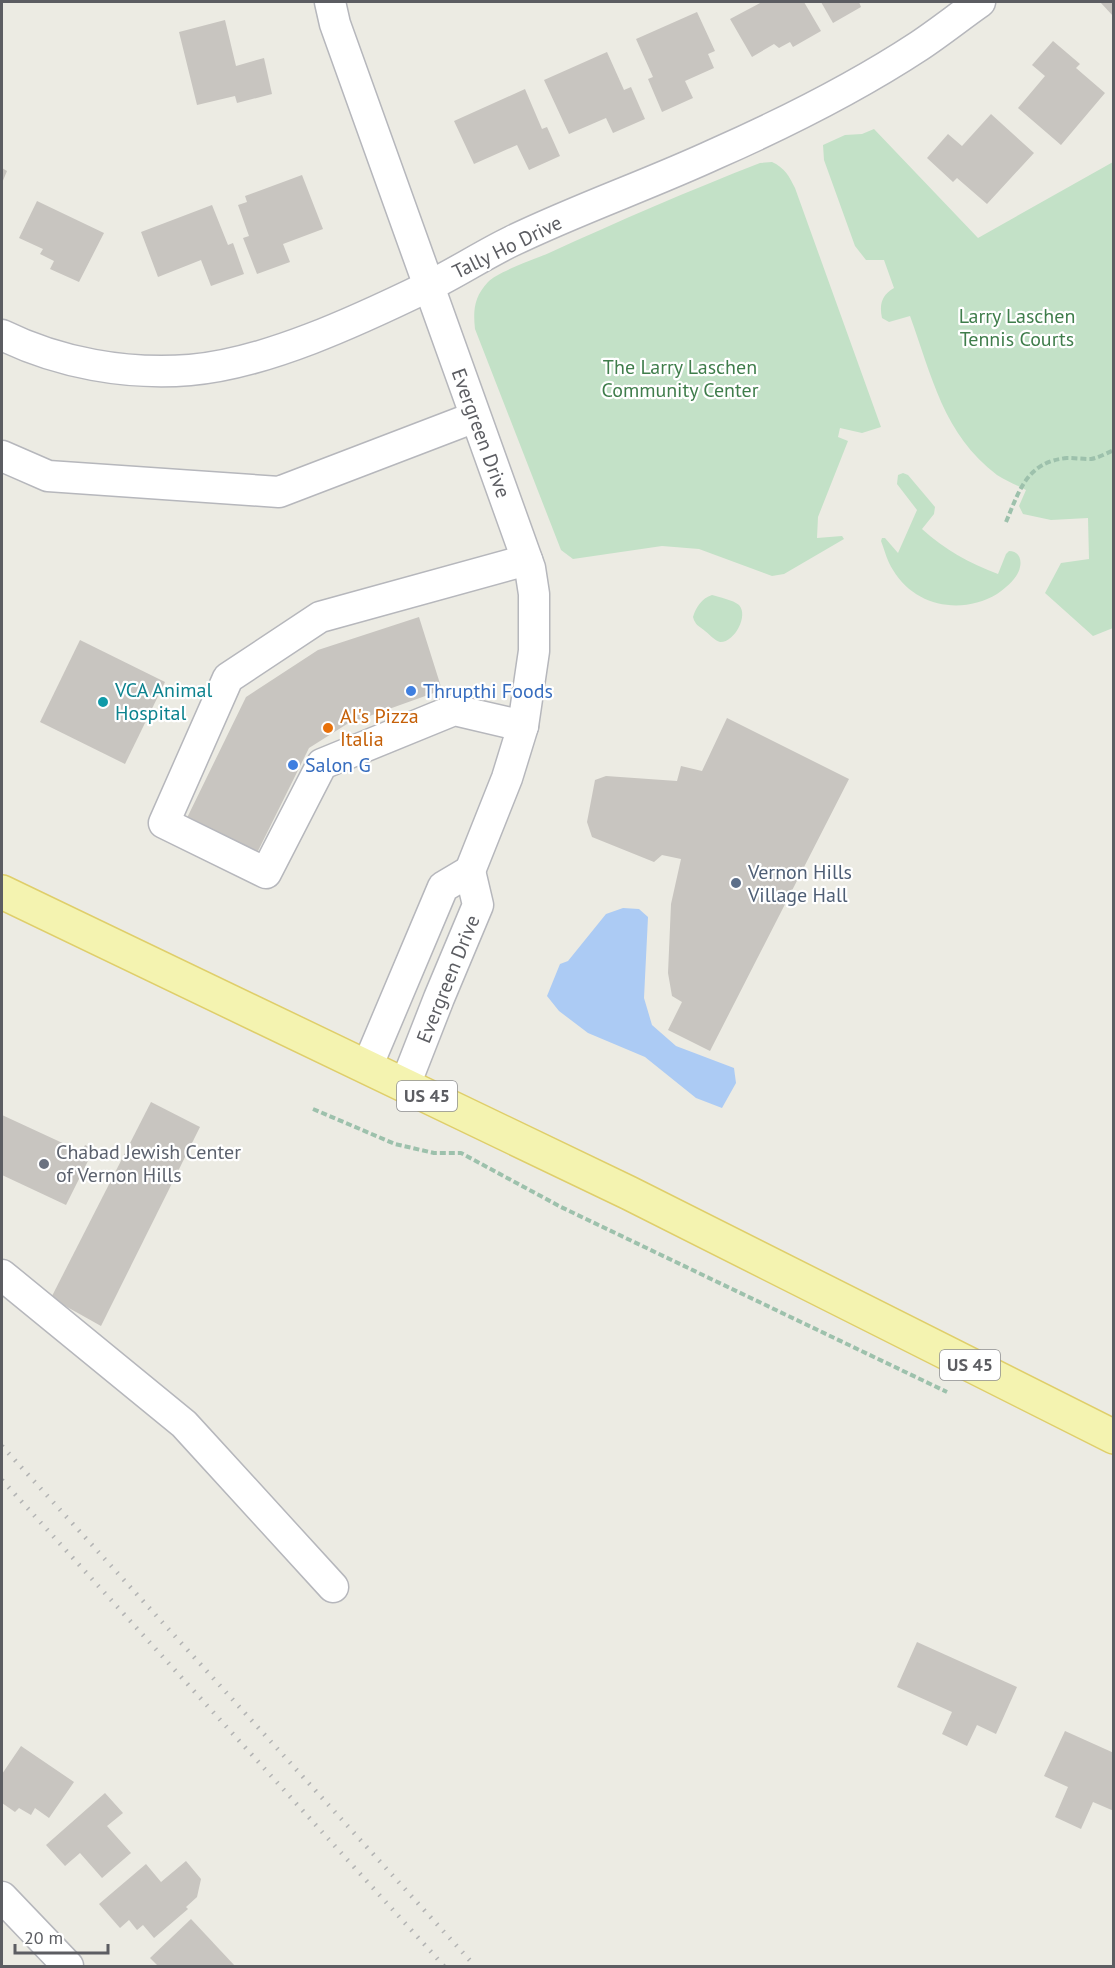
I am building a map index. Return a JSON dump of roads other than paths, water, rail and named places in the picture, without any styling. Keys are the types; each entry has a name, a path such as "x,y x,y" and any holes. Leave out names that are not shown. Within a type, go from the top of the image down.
{"main road":[{"name":"US 45","path":"2,892 629,1193 1113,1437"}],"street":[{"name":"Evergreen Drive","path":"330,2 335,24 527,560 534,594 534,651 523,726 507,778 470,872 478,905 438,998 405,1085"},
{"name":"Tally Ho Drive","path":"2,335 73,362 137,371 191,370 246,361 318,336 428,287 512,241 715,154 824,103 920,46 980,2"},
{"path":"2,456 48,476 279,492 475,417"},
{"path":"523,726 454,710 322,765 266,873 164,823 228,678 320,617 527,560"},
{"name":"Evergreen Drive","path":"367,1067 443,887 470,872"},
{"path":"2,1275 184,1424 333,1587"},
{"path":"2,1898 68,1966"}],"water":[{"path":"623,908 639,909 648,917 644,998 652,1025 676,1046 734,1068 736,1083 722,1108 696,1098 645,1057 588,1033 559,1011 547,996 560,964 568,961 606,914"}],"railway":[{"path":"2,1446 475,1966"},
{"path":"2,1480 444,1966"}],"place":[{"name":"Thrupthi Foods","path":"411,691"},
{"name":"VCA Animal Hospital","path":"103,702"},
{"name":"Al's Pizza Italia","path":"328,728"},
{"name":"Salon G","path":"293,765"},
{"name":"Vernon Hills Village Hall","path":"736,883"},
{"name":"Chabad Jewish Center of Vernon Hills","path":"44,1164"}],"park label":[{"name":"Larry Laschen Tennis Courts","path":"1017,328"},
{"name":"The Larry Laschen Community Center","path":"680,378"}]}
